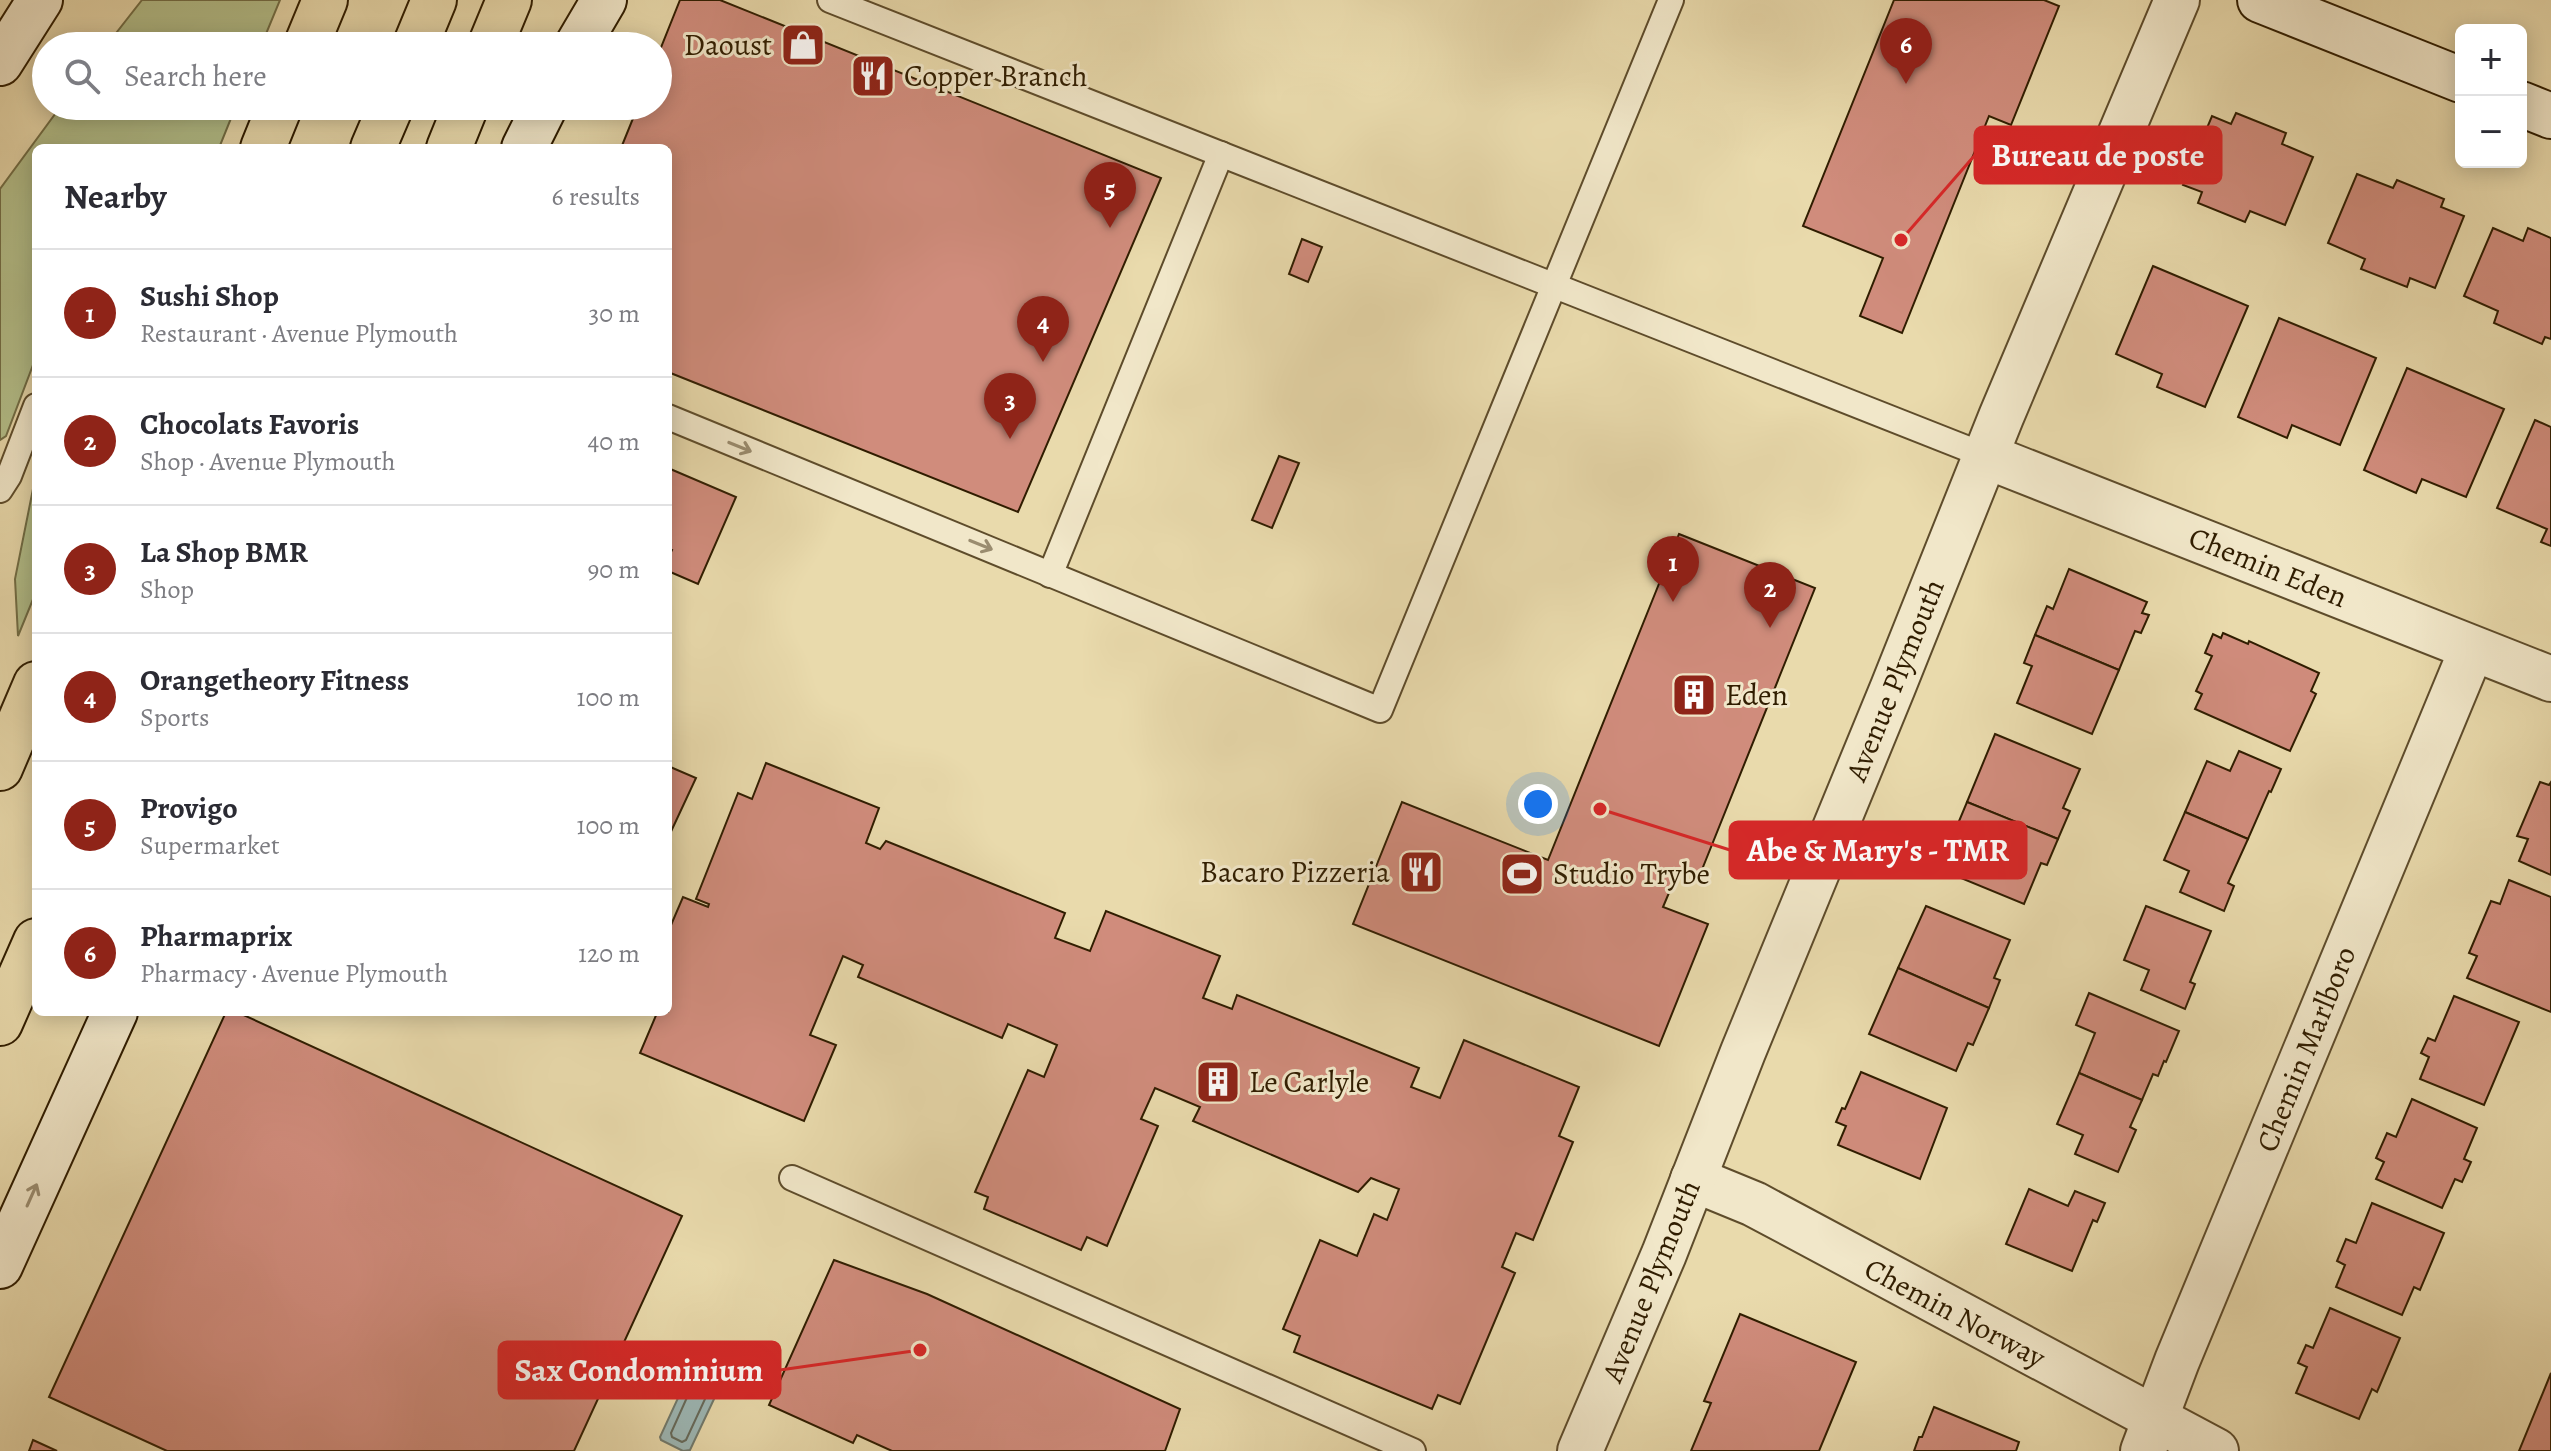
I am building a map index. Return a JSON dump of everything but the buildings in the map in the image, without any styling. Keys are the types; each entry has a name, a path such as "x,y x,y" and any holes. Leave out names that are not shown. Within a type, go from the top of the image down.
{"highway":[{"path":"312,32 325,0"},
{"path":"421,32 434,0"},
{"path":"496,32 509,0"},
{"path":"265,144 274,120"},
{"path":"375,144 385,120"},
{"path":"451,144 460,120"},
{"path":"0,768 32,693"},
{"path":"0,1023 32,950"}],"street":[{"path":"21,30 55,0"},
{"path":"573,32 581,0"},
{"path":"585,32 604,0"},
{"name":"Avenue Plymouth","path":"1580,1451 1986,456 2177,0"},
{"path":"2260,0 2455,78"},
{"path":"2527,106 2551,116"},
{"path":"526,144 538,120"},
{"name":"Chemin Eden","path":"1986,456 2551,679"},
{"name":"Chemin Marlboro","path":"2149,1435 2472,649"},
{"path":"0,1266 113,1016"},
{"name":"Chemin Norway","path":"1693,1179 1754,1204 2149,1435 2216,1451"}],"lane":[{"path":"830,0 1986,456"},
{"path":"672,419 1380,710 1671,0"},
{"path":"1050,575 1221,154"},
{"path":"0,490 9,476 32,416"},
{"path":"792,1178 1413,1451"}],"green space":[{"path":"142,0 280,0 267,32 117,32"},
{"path":"51,120 230,120 221,144 33,144"},
{"path":"32,145 32,368 6,436 0,440 0,189"},
{"path":"32,494 32,602 18,636 15,579"}],"water":[{"path":"697,1379 712,1387 714,1399 690,1450 683,1451 660,1437 684,1385"}],"place":[{"name":"Daoust","path":"803,45"},
{"name":"Copper Branch","path":"873,76"},
{"name":"Pharmaprix","path":"1906,84"},
{"name":"Provigo","path":"1110,228"},
{"name":"Bureau de poste","path":"1901,240"},
{"name":"Orangetheory Fitness","path":"1043,362"},
{"name":"La Shop BMR","path":"1010,439"},
{"name":"Sushi Shop","path":"1673,602"},
{"name":"Chocolats Favoris","path":"1770,628"},
{"name":"Eden","path":"1694,695"},
{"name":"Abe & Mary's - TMR","path":"1600,809"},
{"name":"Bacaro Pizzeria","path":"1421,872"},
{"name":"Studio Trybe","path":"1522,874"},
{"name":"Le Carlyle","path":"1218,1082"},
{"name":"Sax Condominium","path":"920,1350"}]}
